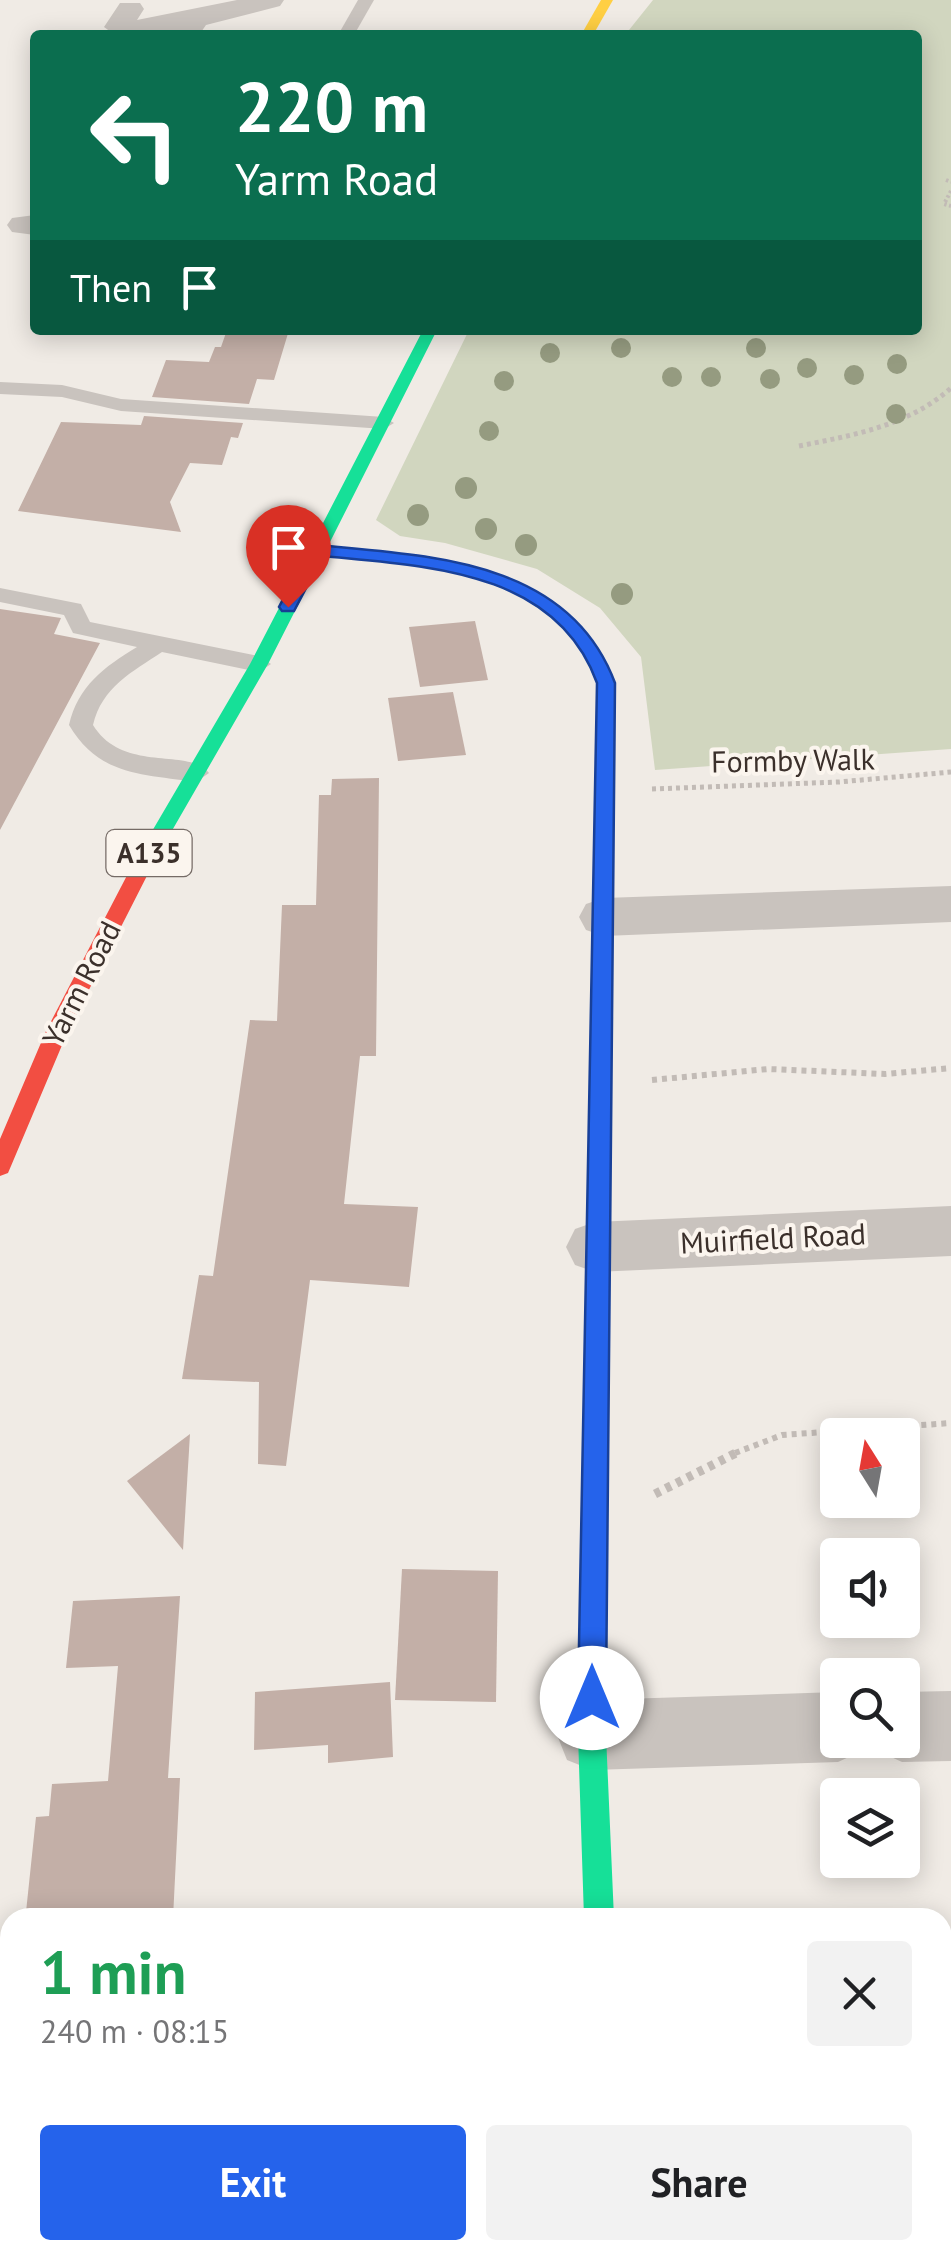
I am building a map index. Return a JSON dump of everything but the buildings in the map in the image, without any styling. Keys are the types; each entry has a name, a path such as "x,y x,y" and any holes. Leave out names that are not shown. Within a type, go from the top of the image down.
{"street":[{"path":"130,9 118,27 191,27 270,0"},
{"path":"590,30 607,0"},
{"name":"Yarm Road","path":"3,1149 57,1031 136,876 259,664 428,335"},
{"path":"318,550 441,562 496,578 540,599 595,654 606,683 592,1735 599,1908"},
{"path":"604,917 951,904"},
{"name":"Muirfield Road","path":"596,1247 951,1231"},
{"path":"920,1727 951,1726"},
{"path":"592,1735 820,1729"}],"lane":[{"path":"349,30 366,0"},
{"path":"0,388 62,392 121,405 384,422"},
{"path":"0,595 73,610 81,628 259,664"},
{"path":"158,644 94,688 83,705 81,725 99,752 122,761 196,773"}],"path":[{"path":"951,191 944,204 951,206"},
{"path":"799,446 877,428 938,402 951,388"},
{"name":"Formby Walk","path":"636,790 760,782 871,783 951,772"},
{"path":"641,1082 742,1070 885,1074 951,1068"},
{"path":"655,1494 748,1448 782,1436 951,1423"}],"green space":[{"path":"653,0 951,0 951,749 655,770 641,657 600,608 537,569 445,543 400,536 376,520 467,335 922,335 922,30 629,30"}],"traffic: fast":[{"path":"144,862 259,664 427,335"},
{"path":"317,550 426,562 497,580 530,595 559,615 590,652 606,683 601,1063"},
{"path":"596,1418 592,1735 599,1908"}],"traffic: slow":[{"path":"590,30 607,0"},
{"path":"596,1418 601,1063"}],"traffic: jam":[{"path":"0,1166 57,1031 144,862"}],"route":[{"path":"288,607 318,550 441,562 496,578 540,599 595,654 606,683 592,1698"}]}
